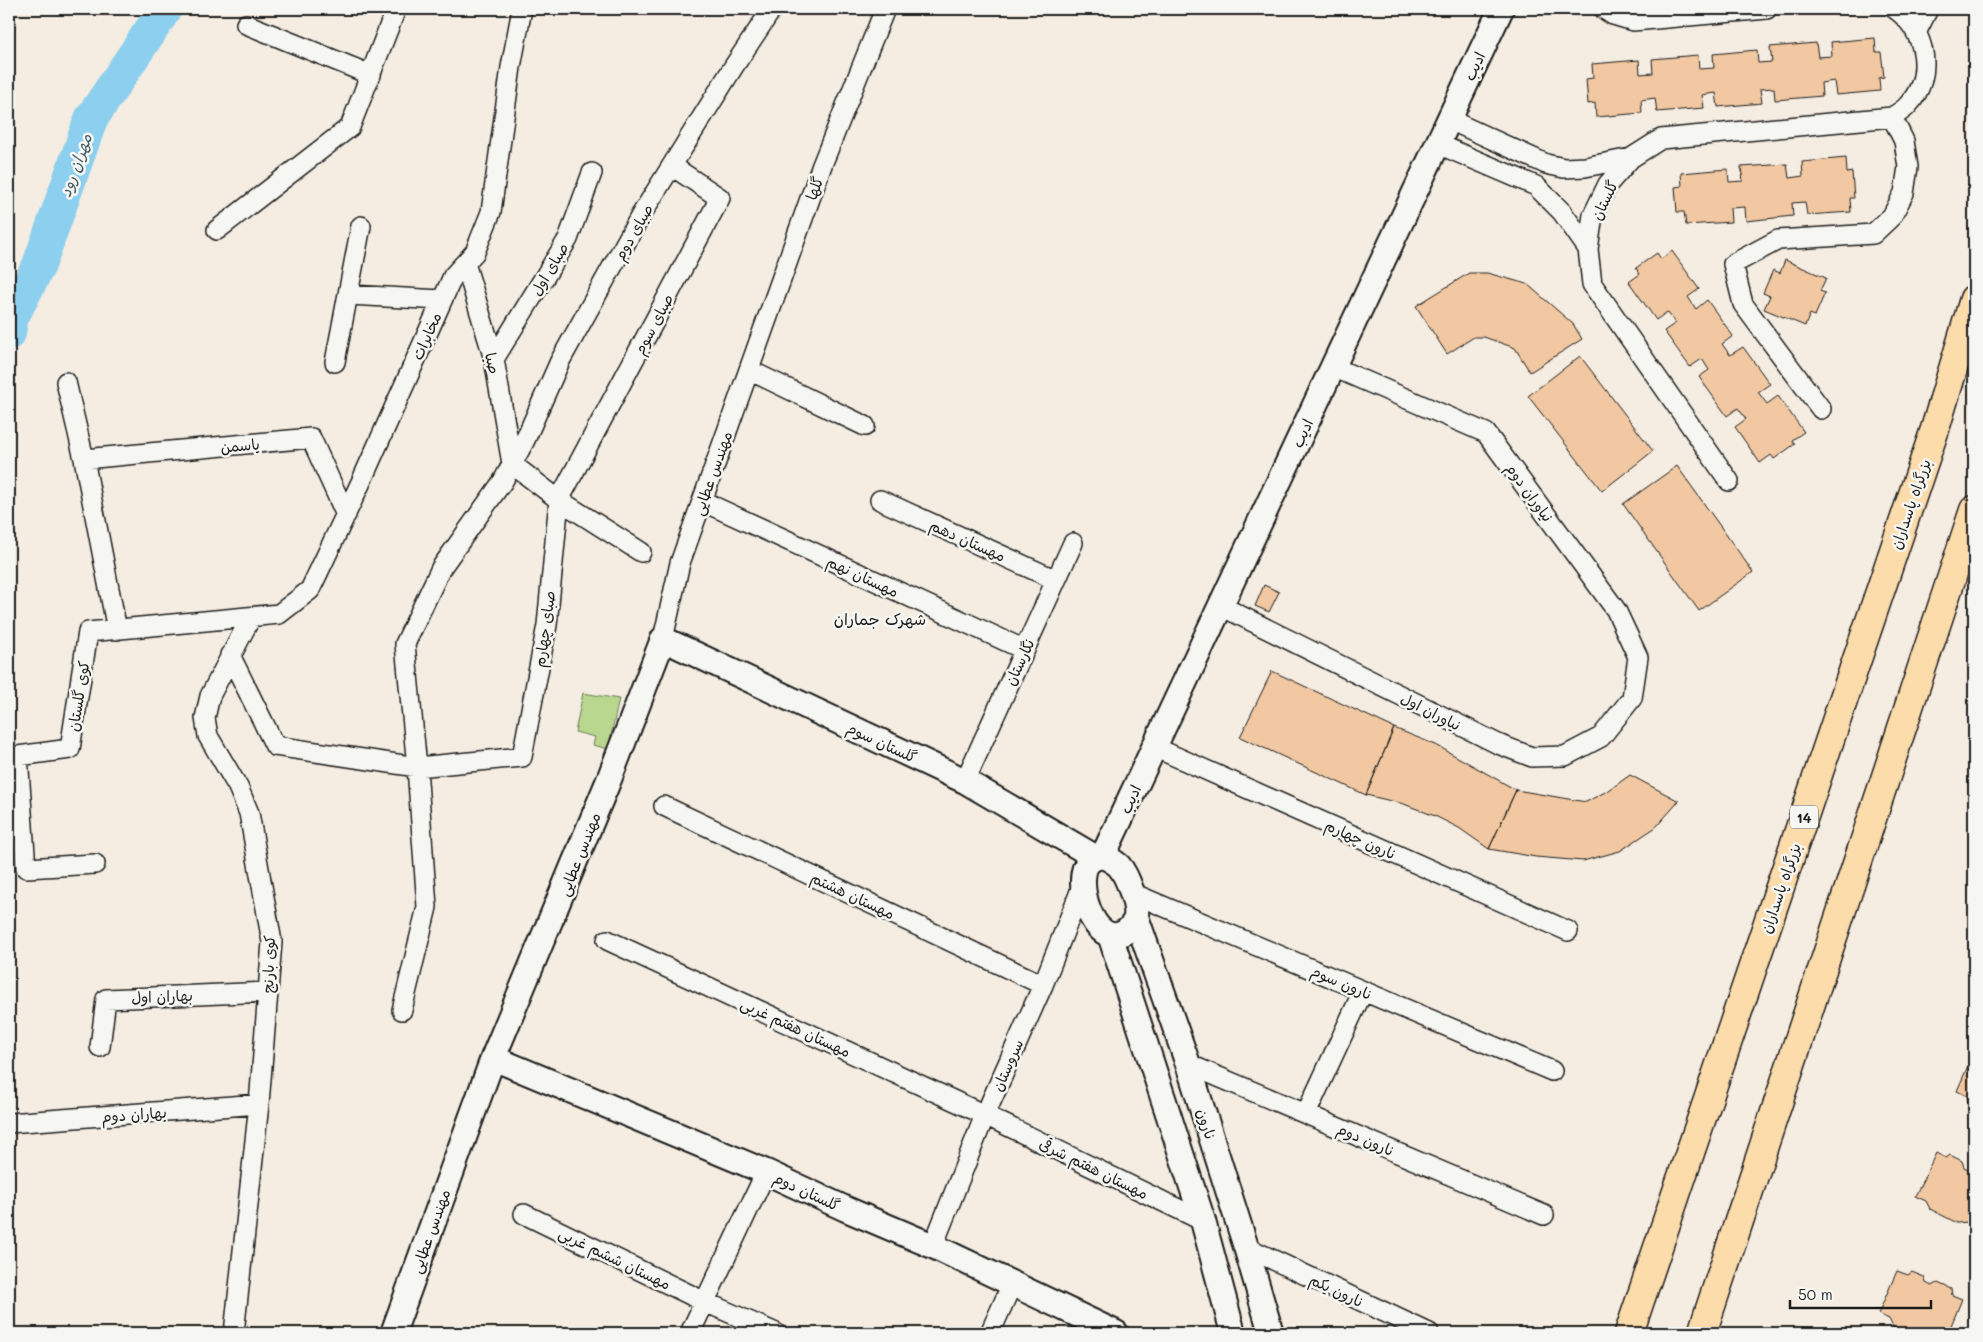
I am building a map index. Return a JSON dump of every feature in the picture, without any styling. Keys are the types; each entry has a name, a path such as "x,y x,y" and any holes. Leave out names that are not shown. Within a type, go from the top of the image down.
{"highway":[{"name":"بزرگراه پاسداران","path":"1629,1333 1929,448 1974,299"},
{"path":"1702,1333 1974,510"}],"street":[{"path":"217,230 350,127 396,9"},
{"name":"مخابرات","path":"251,616 279,614 310,590 346,515 453,276 475,252 491,212 511,67 522,9"},
{"name":"صبای دوم","path":"402,1010 428,907 405,644 441,568 504,481 525,440 560,361 641,215 768,15 769,9"},
{"name":"گلها","path":"749,370 822,165 884,9"},
{"name":"ادیب","path":"1099,857 1221,606 1450,120 1500,9"},
{"path":"1604,9 1613,15 1633,22 1767,9"},
{"path":"1821,409 1743,304 1733,264 1778,240 1872,234 1892,216 1904,192 1908,167 1904,141 1892,118 1908,105 1919,89 1924,70 1924,50 1917,31 1905,16 1895,9"},
{"path":"1917,31 1928,9"},
{"path":"246,24 371,75"},
{"name":"گلستان","path":"1729,481 1592,284 1588,250 1593,215 1608,184 1631,158 1661,139 1892,118"},
{"path":"1450,120 1546,164 1564,168 1585,167 1631,158"},
{"path":"1438,144 1536,186 1562,212 1588,250"},
{"name":"صبای سوم","path":"559,500 720,198 672,166"},
{"name":"صبای اول","path":"494,359 568,239 592,173"},
{"path":"335,362 361,226"},
{"name":"صبا","path":"465,263 494,359 512,464"},
{"path":"349,295 442,300"},
{"name":"نیاوران دوم","path":"1333,367 1486,433 1616,610 1638,657 1632,698"},
{"path":"749,370 865,426"},
{"name":"مهندس عطایی","path":"393,1333 493,1058 608,782 664,639 680,563 749,370"},
{"path":"66,382 84,459 117,630"},
{"name":"یاسمن","path":"84,459 311,438 346,515"},
{"path":"512,464 559,500 641,552"},
{"name":"صبای چهارم","path":"417,766 522,757 547,625 559,500"},
{"name":"مهستان دهم","path":"880,500 1056,580"},
{"name":"مهستان نهم","path":"702,501 1024,650"},
{"name":"نگارستان","path":"964,781 1073,543"},
{"name":"نیاوران اول","path":"1221,606 1498,744 1532,757 1564,756 1601,737 1632,698"},
{"name":"کوی گلستان","path":"95,864 26,868 18,756 70,749 88,632 251,616"},
{"name":"کوی بارنج","path":"234,1333 259,1104 272,942 249,814 238,787 208,736 206,718 210,696 251,616"},
{"name":"گلستان سوم","path":"664,639 964,781 1099,857"},
{"path":"230,655 276,746 417,766"},
{"name":"نارون چهارم","path":"1154,747 1568,931"},
{"name":"مهستان هشتم","path":"664,806 1043,985"},
{"path":"1099,857 1112,860 1120,867 1132,893 1136,917 1131,927 1124,933 1110,936 1101,931 1090,911 1083,884 1084,870 1088,862 1099,857"},
{"name":"سروستان","path":"933,1246 985,1115 1043,985 1083,884"},
{"name":"نارون سوم","path":"1132,893 1552,1071"},
{"name":"نارون","path":"1136,917 1188,1064 1246,1246 1271,1333"},
{"path":"1110,936 1203,1221 1233,1333"},
{"name":"مهستان هفتم غربی","path":"607,940 985,1115"},
{"path":"1306,1114 1363,991"},
{"name":"بهاران اول","path":"100,1047 106,998 268,992"},
{"name":"گلستان دوم","path":"493,1058 766,1172 933,1246 1116,1333"},
{"name":"نارون دوم","path":"1188,1064 1544,1215"},
{"name":"بهاران دوم","path":"9,1123 259,1104"},
{"name":"مهستان هفتم شرقی","path":"985,1115 1203,1221"},
{"path":"690,1333 766,1172"},
{"name":"مهستان ششم غربی","path":"524,1214 705,1302 776,1333"},
{"name":"نارون یکم","path":"1246,1246 1428,1333"},
{"path":"990,1333 1012,1284"}],"green space":[{"path":"583,693 619,699 608,749 593,745 595,737 575,732"}],"building":[{"path":"1875,38 1876,52 1881,52 1884,77 1879,78 1880,91 1836,95 1834,81 1821,83 1822,96 1775,100 1774,88 1760,89 1762,103 1718,107 1716,93 1702,95 1704,108 1657,112 1655,98 1641,100 1642,113 1596,117 1595,103 1588,104 1586,79 1593,78 1592,64 1639,60 1640,74 1653,73 1652,59 1698,55 1699,69 1714,68 1713,54 1757,50 1758,63 1772,62 1770,47 1816,43 1818,57 1832,56 1831,42"},
{"path":"1846,158 1847,173 1852,172 1854,198 1850,198 1851,212 1807,215 1805,202 1792,203 1793,216 1746,221 1745,207 1730,208 1731,222 1686,225 1684,212 1677,212 1675,187 1682,186 1681,173 1728,169 1729,182 1743,181 1741,167 1787,164 1789,178 1803,176 1802,162"},
{"path":"1672,251 1699,289 1688,297 1696,309 1707,300 1733,336 1722,344 1730,355 1743,347 1770,384 1758,392 1767,404 1778,396 1804,432 1792,440 1795,444 1774,459 1771,455 1760,463 1735,427 1746,419 1738,408 1727,416 1699,377 1709,370 1702,359 1690,367 1664,331 1676,323 1667,312 1656,320 1629,282 1640,274 1636,268 1657,253 1661,259"},
{"path":"1785,260 1826,278 1820,291 1825,293 1815,316 1810,314 1805,326 1764,309 1770,296 1763,293 1773,270 1780,273"},
{"path":"1469,273 1487,273 1527,284 1573,324 1582,339 1530,372 1515,348 1484,337 1474,337 1447,354 1416,306"},
{"path":"1580,356 1653,451 1602,491 1528,396"},
{"path":"1677,466 1753,572 1699,611 1623,504"},
{"path":"1264,585 1279,592 1269,612 1255,606"},
{"path":"1272,671 1394,728 1366,795 1240,737"},
{"path":"1394,728 1436,745 1516,790 1489,849 1459,828 1435,816 1404,804 1366,795"},
{"path":"1630,775 1679,801 1656,827 1620,851 1583,861 1536,857 1489,849 1516,790 1586,802 1609,790"},
{"path":"1974,1052 1974,1104 1968,1102 1967,1096 1957,1091"},
{"path":"1936,1153 1946,1158 1950,1155 1962,1161 1964,1167 1970,1170 1974,1168 1974,1225 1969,1222 1957,1223 1930,1209 1926,1201 1915,1196"},
{"path":"1897,1271 1908,1275 1912,1272 1924,1277 1926,1283 1932,1286 1938,1283 1951,1289 1952,1295 1962,1299 1948,1333 1908,1333 1893,1327 1889,1319 1878,1314"}],"waterway":[{"name":"مهران رود","path":"9,333 11,319 39,265 91,119 165,9"}],"district":[{"name":"شهرک جماران","path":"880,618"}]}
